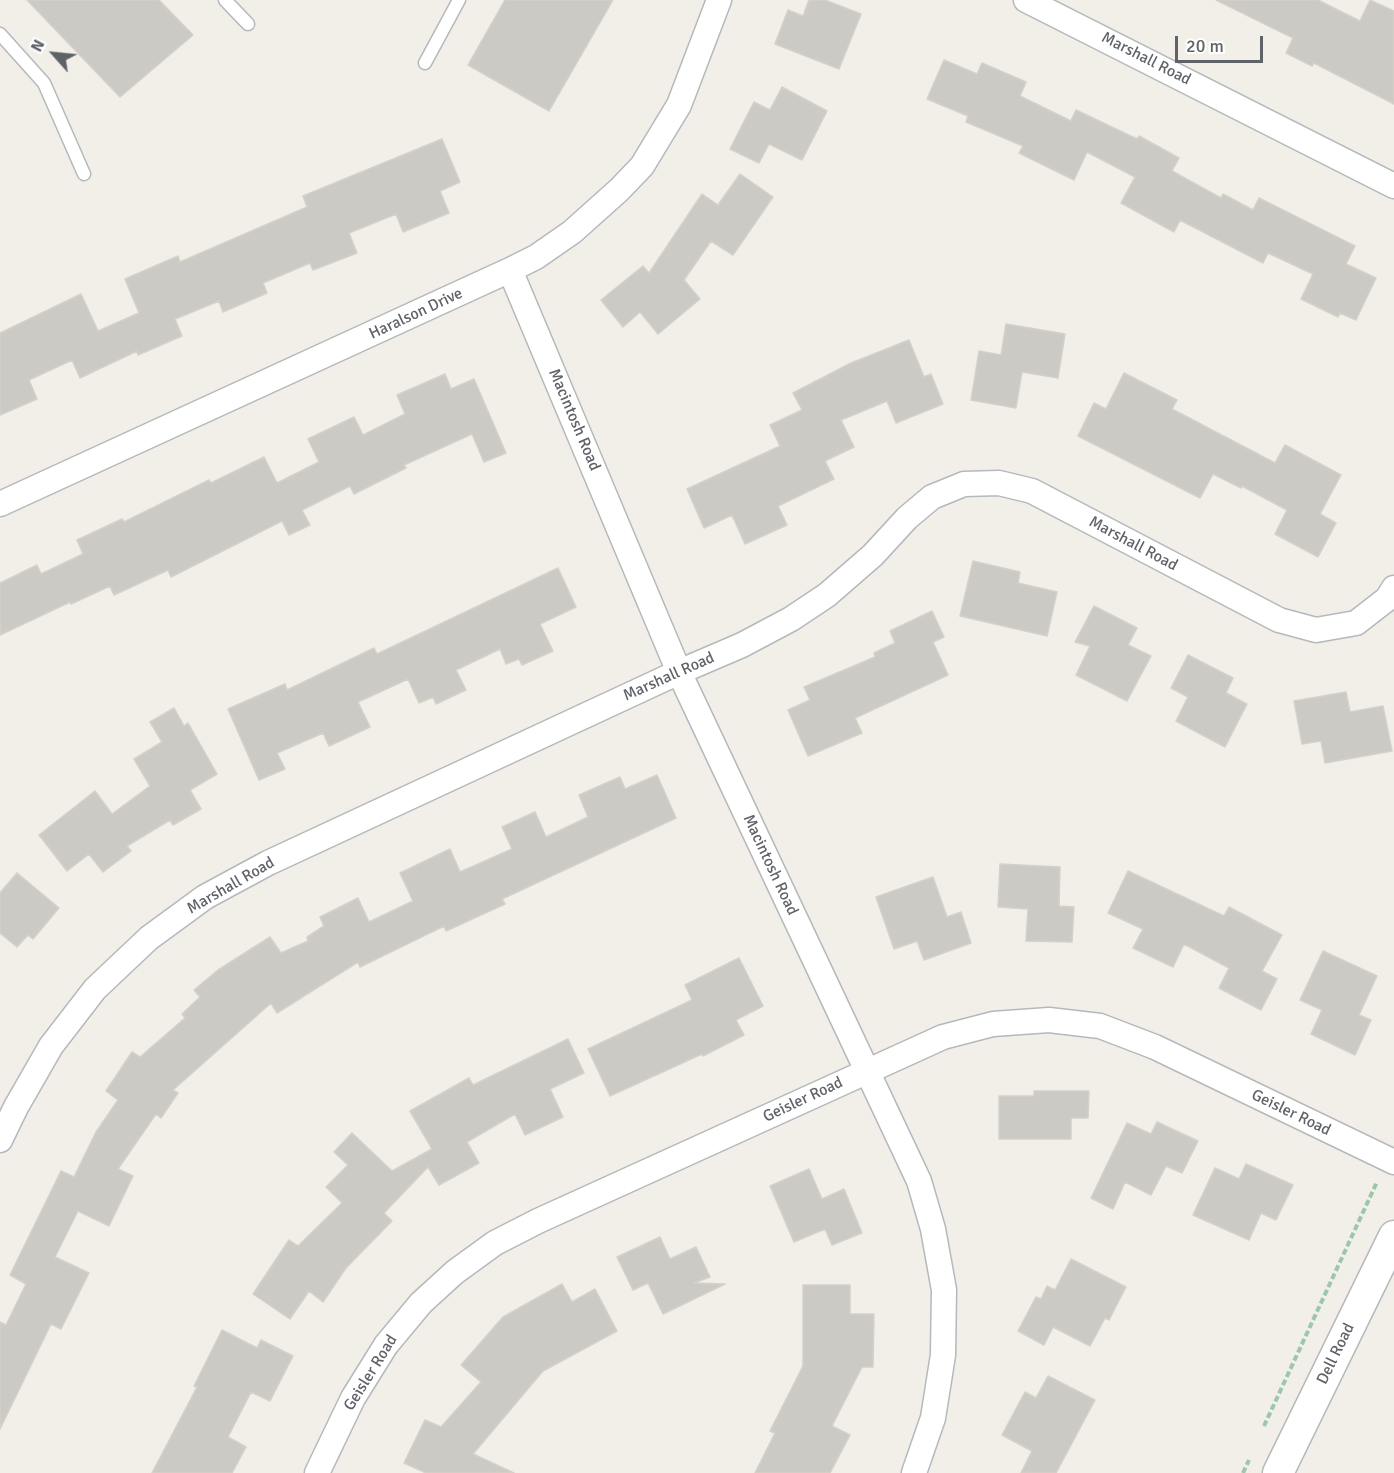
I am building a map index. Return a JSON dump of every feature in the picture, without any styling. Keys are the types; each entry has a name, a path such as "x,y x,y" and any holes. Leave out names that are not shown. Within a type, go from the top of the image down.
{"street":[{"name":"Haralson Drive","path":"0,504 510,270 572,232 642,166 679,105 719,0"},
{"name":"Marshall Road","path":"1026,0 1394,186"},
{"name":"Macintosh Road","path":"510,270 680,672 919,1181 933,1229 944,1290 943,1355 933,1418 914,1473"},
{"name":"Marshall Road","path":"0,1140 51,1046 95,989 149,938 205,897 268,863 742,645 791,619 835,588 873,555 906,518 932,497 964,484 999,483 1032,491 1279,620 1316,630 1356,623 1387,599 1394,588"},
{"name":"Geisler Road","path":"316,1473 353,1398 386,1345 421,1303 455,1272 495,1243 538,1221 943,1037 993,1024 1049,1020 1100,1026 1155,1047 1391,1161"},
{"name":"Dell Road","path":"1278,1473 1394,1236"}],"lane":[{"path":"225,0 248,24"},
{"path":"425,63 459,0"},
{"path":"0,34 44,83 84,174"}],"path":[{"path":"1264,1428 1391,1161"},
{"path":"1243,1473 1251,1456"}],"building":[{"path":"27,0 159,0 193,35 120,97"},
{"path":"505,0 613,0 549,111 468,65"},
{"path":"809,0 825,0 861,14 839,69 775,44 788,10 803,16"},
{"path":"1216,0 1318,0 1360,21 1370,0 1394,11 1394,104 1314,63 1312,66 1286,53 1293,38"},
{"path":"944,60 977,74 982,63 1026,82 1020,96 1071,121 1076,110 1137,139 1139,136 1179,158 1172,171 1221,198 1223,194 1253,210 1259,198 1355,246 1346,264 1376,278 1356,320 1340,313 1338,317 1301,299 1313,274 1268,253 1263,263 1180,220 1174,232 1121,203 1135,177 1087,152 1074,180 1019,153 1023,146 966,122 968,116 927,99"},
{"path":"782,87 827,111 802,160 769,144 759,163 730,149 754,102 770,110"},
{"path":"442,139 460,182 440,191 449,213 403,232 396,214 349,233 357,253 313,270 310,263 263,283 267,293 223,312 219,301 175,319 182,336 138,355 137,351 80,378 72,360 29,380 37,399 0,415 0,333 81,294 98,331 139,313 125,279 178,256 180,262 307,207 303,196"},
{"path":"740,174 773,197 733,255 711,241 684,280 700,299 658,334 640,312 623,327 601,300 643,266 649,273 702,194 718,205"},
{"path":"1006,324 1065,334 1058,378 1022,372 1016,408 971,400 979,351 1001,355"},
{"path":"909,340 924,377 931,374 943,404 896,423 887,401 841,420 854,447 825,461 834,479 778,506 787,525 745,544 732,515 704,528 687,489 780,446 770,425 802,410 793,393 851,363"},
{"path":"1124,373 1177,400 1172,409 1275,463 1285,445 1341,475 1320,514 1336,523 1318,557 1275,534 1287,510 1242,486 1241,488 1213,474 1200,498 1078,436 1094,403 1106,409"},
{"path":"445,374 451,389 474,379 506,453 484,462 472,434 404,465 406,468 354,494 350,486 302,510 310,525 289,535 282,521 171,577 168,570 114,595 110,586 0,635 0,583 37,565 41,574 83,554 77,540 122,519 124,522 209,480 211,483 264,457 277,483 319,462 308,439 354,417 363,435 405,414 397,395"},
{"path":"973,561 1020,572 1018,583 1057,592 1047,636 960,616"},
{"path":"558,568 576,607 540,624 553,651 522,665 519,659 506,664 500,649 456,670 466,690 436,704 433,697 419,703 408,679 358,702 370,727 329,746 323,733 277,753 285,769 259,780 228,709 285,684 287,690 374,648 377,654"},
{"path":"1094,606 1137,628 1128,645 1151,656 1127,701 1076,675 1090,646 1075,642"},
{"path":"932,611 944,637 933,642 948,675 855,718 862,733 808,756 788,710 810,700 804,687 875,657 874,653 895,643 890,631"},
{"path":"1188,655 1233,678 1226,693 1247,704 1225,747 1176,721 1188,697 1171,688"},
{"path":"1346,692 1350,712 1383,706 1392,751 1325,763 1321,741 1302,744 1294,701"},
{"path":"174,708 184,726 188,723 217,774 190,790 201,809 173,825 170,820 127,846 131,851 103,872 89,854 67,871 39,835 95,791 112,814 150,786 134,759 162,742 150,722"},
{"path":"657,775 676,818 502,899 505,904 446,931 444,926 360,967 358,962 277,1013 271,1003 173,1090 178,1093 161,1118 156,1114 118,1169 133,1176 109,1226 78,1211 55,1257 89,1273 61,1329 51,1324 0,1429 0,1322 6,1325 26,1284 10,1275 61,1171 74,1177 96,1132 118,1100 106,1091 132,1052 140,1057 185,1018 182,1014 200,997 194,990 218,970 270,937 281,953 308,941 307,937 324,926 320,917 358,898 369,922 413,901 400,873 450,849 460,872 512,849 502,827 535,812 546,837 588,817 579,795 620,777 625,789"},
{"path":"1000,864 1060,867 1059,906 1074,907 1072,942 1026,941 1028,909 998,907"},
{"path":"1128,871 1224,916 1229,907 1282,935 1262,971 1277,979 1261,1010 1219,988 1229,968 1184,944 1173,967 1133,948 1143,929 1108,913"},
{"path":"17,873 59,908 33,939 28,935 17,947 0,933 0,893"},
{"path":"933,877 947,917 961,912 971,943 924,960 917,941 894,949 876,897"},
{"path":"1323,951 1377,976 1359,1015 1371,1020 1355,1055 1311,1034 1322,1010 1300,1000"},
{"path":"739,958 763,1006 736,1020 744,1035 703,1056 702,1054 610,1096 588,1049 692,1000 685,985"},
{"path":"568,1039 584,1073 550,1089 563,1117 525,1135 515,1114 467,1142 479,1163 439,1185 428,1167 384,1213 392,1221 346,1268 323,1302 309,1291 290,1319 253,1294 289,1240 298,1246 342,1203 326,1187 348,1165 334,1152 352,1133 392,1171 432,1149 410,1111 469,1078 473,1085"},
{"path":"1034,1091 1089,1091 1088,1118 1071,1118 1071,1139 999,1139 999,1096 1034,1096"},
{"path":"1157,1122 1198,1141 1182,1173 1166,1166 1151,1195 1125,1182 1113,1209 1091,1198 1127,1123 1151,1134"},
{"path":"1246,1164 1293,1185 1276,1220 1261,1213 1249,1240 1193,1215 1215,1168 1239,1179"},
{"path":"809,1169 822,1199 844,1189 862,1233 832,1245 825,1229 794,1242 770,1186"},
{"path":"660,1237 670,1259 696,1247 710,1277 694,1283 725,1284 663,1314 648,1283 633,1290 617,1257"},
{"path":"1071,1259 1126,1287 1109,1320 1105,1318 1090,1346 1053,1327 1044,1345 1018,1331 1036,1297 1041,1299 1047,1286 1055,1290"},
{"path":"562,1284 572,1302 595,1289 617,1331 543,1371 473,1454 514,1473 426,1473 404,1463 425,1420 441,1427 481,1382 461,1365 503,1317"},
{"path":"803,1285 850,1285 850,1314 874,1314 873,1367 862,1367 832,1426 850,1435 830,1473 755,1473 775,1433 770,1431 803,1366"},
{"path":"222,1330 257,1348 261,1340 293,1356 270,1401 251,1392 228,1437 246,1447 232,1473 152,1473 197,1387 194,1386"},
{"path":"1048,1376 1095,1400 1056,1473 1021,1473 1032,1451 1002,1435 1025,1392 1036,1398"}]}
